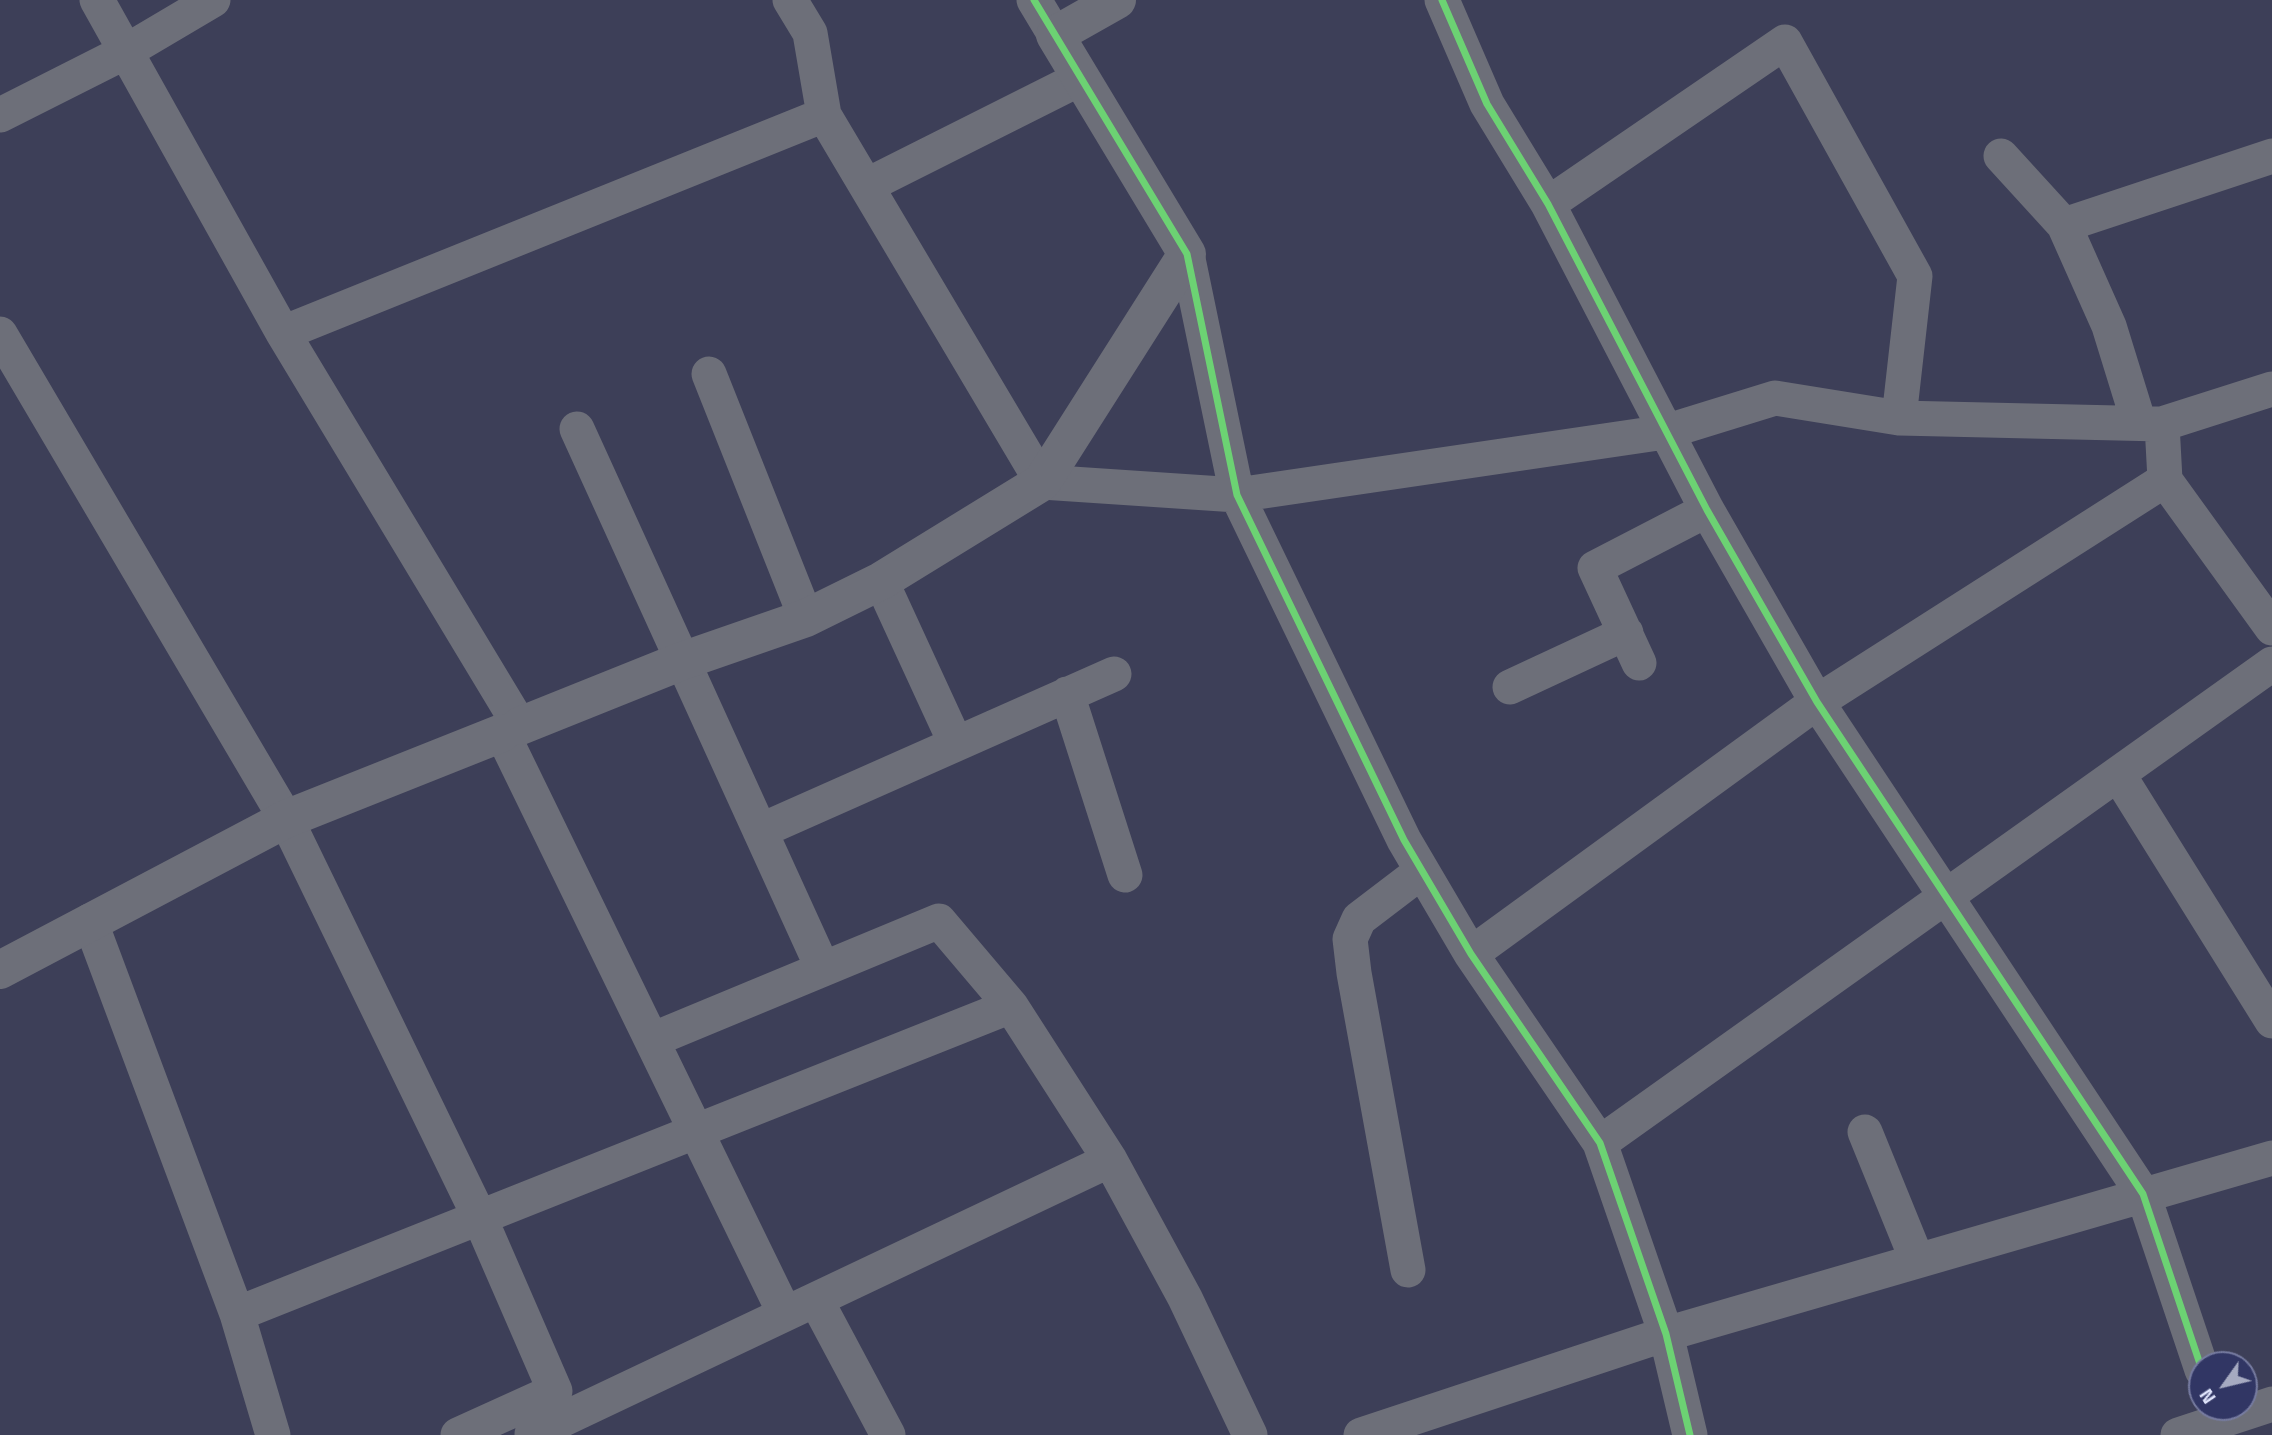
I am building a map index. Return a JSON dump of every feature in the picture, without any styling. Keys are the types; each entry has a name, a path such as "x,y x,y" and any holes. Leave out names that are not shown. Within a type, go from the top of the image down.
{"street":[{"path":"97,0 283,333 511,729 652,1040 785,1314"},
{"path":"0,115 125,52 213,0"},
{"path":"790,0 810,33 824,115 1042,482"},
{"path":"1034,0 1187,254 1237,495 1404,840 1471,954 1600,1143 1666,1334 1690,1435"},
{"path":"1055,35 1117,0"},
{"path":"1441,0 1487,104 1548,204 1707,510 1817,702 2143,1194 2196,1351"},
{"path":"1548,204 1785,42 1915,276 1899,418"},
{"path":"866,186 1081,78"},
{"path":"283,333 824,115"},
{"path":"2001,156 2064,225 2151,423 2165,480 2272,628"},
{"path":"2064,225 2272,156"},
{"path":"0,970 286,819 682,661 806,618 881,581 1042,482 1187,254"},
{"path":"0,334 286,819 480,1216 555,1391 527,1426"},
{"path":"709,374 806,618"},
{"path":"1042,482 1237,495 1665,432 1775,398 1899,418 2151,423 2272,389"},
{"path":"577,429 823,969"},
{"path":"1471,954 1817,702 2165,480"},
{"path":"1510,687 1632,648 1595,568 1707,510"},
{"path":"881,581 956,744"},
{"path":"1600,1143 2272,664"},
{"path":"760,831 1114,674"},
{"path":"1067,694 1125,875"},
{"path":"2119,774 2272,1021"},
{"path":"1408,1269 1350,939 1359,919 1422,871"},
{"path":"90,921 237,1314 273,1435"},
{"path":"652,1040 939,921 1011,1006 1110,1160 1185,1297 1250,1435"},
{"path":"237,1314 1011,1006"},
{"path":"1864,1132 1917,1260"},
{"path":"1361,1435 1431,1424 1666,1334 2272,1158"},
{"path":"458,1435 527,1426 816,1300 1110,1160"},
{"path":"816,1300 888,1435"},
{"path":"2178,1435 2205,1421"}],"cycle path":[{"path":"1034,0 1187,254 1237,495 1404,840 1471,954 1600,1143 1666,1334 1690,1435"},
{"path":"1442,0 1487,104 1548,204 1707,510 1817,702 2143,1194 2196,1351"}]}
